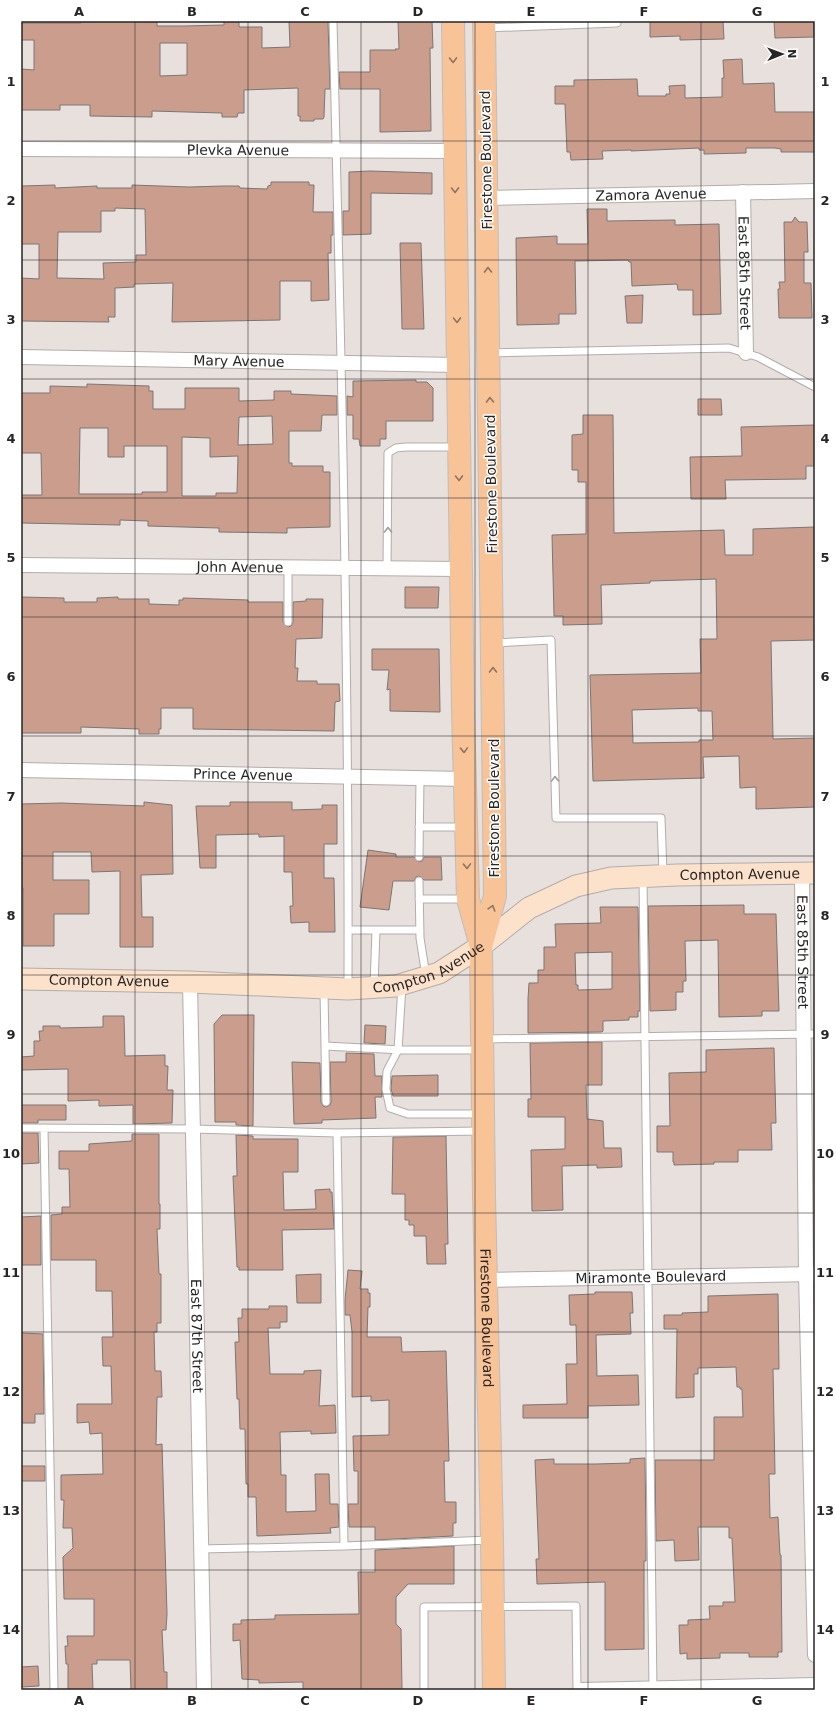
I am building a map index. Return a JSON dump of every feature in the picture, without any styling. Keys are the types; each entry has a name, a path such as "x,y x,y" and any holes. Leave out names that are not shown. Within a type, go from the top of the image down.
{"main road":[{"name":"Firestone Boulevard","path":"453,21 458,447 466,827 468,899 480,946 494,1690"},
{"name":"Firestone Boulevard","path":"480,946 495,896 484,25"},
{"name":"Compton Avenue","path":"21,979 190,982 348,989 374,988 402,984 439,973 480,946 529,908 555,894 576,886 611,878 808,873"}],"street":[{"name":"Plevka Avenue","path":"21,149 455,151"},
{"name":"Zamora Avenue","path":"487,198 815,191"},
{"name":"East 85th Street","path":"742,192 746,353"},
{"name":"Mary Avenue","path":"21,357 457,364"},
{"name":"John Avenue","path":"21,565 288,569 460,569"},
{"name":"Prince Avenue","path":"21,770 465,779"},
{"name":"East 85th Street","path":"808,873 815,1655"},
{"name":"East 87th Street","path":"190,982 204,1690"},
{"name":"Miramonte Boulevard","path":"486,1280 811,1274"},
{"path":"581,1690 815,1685"}],"lane":[{"path":"333,21 342,363 349,777 348,989"},
{"path":"484,25 617,23"},
{"path":"489,353 729,348 758,357 815,387"},
{"path":"387,569 388,453 396,448 406,447 458,447"},
{"path":"288,569 288,622"},
{"path":"493,643 551,640 556,818 660,818 663,876"},
{"path":"419,857 420,778"},
{"path":"419,827 466,827"},
{"path":"643,877 653,1689"},
{"path":"419,881 420,930 426,977"},
{"path":"419,899 468,899"},
{"path":"348,930 420,930"},
{"path":"374,988 376,930"},
{"path":"402,984 398,1050 387,1071 386,1089 390,1108 408,1114 484,1122"},
{"path":"324,988 326,1102"},
{"path":"325,1046 398,1050 482,1044 644,1036 809,1034"},
{"path":"21,1128 193,1129 337,1133 484,1122"},
{"path":"44,1128 54,1690"},
{"path":"337,1133 344,1546"},
{"path":"201,1549 344,1546 492,1540"},
{"path":"424,1690 424,1607 493,1606 576,1606 577,1690"}],"building":[{"path":"224,21 239,21 239,27 262,27 262,48 290,47 289,21 328,21 330,89 325,89 324,117 323,119 314,119 314,121 300,121 300,116 298,116 298,88 244,90 244,113 238,113 237,117 222,117 222,113 152,111 152,117 90,116 90,105 60,105 60,110 21,110 21,69 34,70 34,40 21,40 21,23 157,22 157,26 184,26 224,25","holes":["160,43 187,43 187,75 160,76"]},
{"path":"398,21 432,21 433,48 430,48 431,131 380,132 380,89 340,89 339,72 370,72 370,50 399,49"},
{"path":"650,21 723,21 724,39 680,40 680,36 650,37"},
{"path":"774,21 814,21 814,37 775,38"},
{"path":"742,59 743,84 774,83 775,112 815,112 815,152 781,152 781,149 775,148 746,148 746,153 704,154 704,150 699,150 699,148 631,150 602,151 603,159 571,160 570,152 567,152 565,104 555,104 555,86 574,86 574,80 637,79 638,96 666,96 666,94 670,94 669,86 685,85 685,98 722,97 722,78 724,78 723,60"},
{"path":"370,171 432,173 432,194 371,193 371,234 343,235 343,211 349,211 349,172"},
{"path":"271,182 309,182 309,185 314,185 313,212 333,212 331,253 328,253 329,300 311,301 311,281 280,281 280,320 172,322 173,283 134,284 134,287 115,288 115,317 108,317 109,322 21,321 21,278 39,279 39,244 21,244 21,186 55,185 55,188 97,186 97,188 132,188 132,185 189,187 239,186 240,188 267,189 268,186 271,185","holes":["115,208 145,209 146,255 136,255 136,262 103,263 104,279 57,278 58,232 101,232 101,211 115,211"]},
{"path":"587,209 607,209 607,221 675,220 675,225 719,224 721,314 693,315 693,290 678,290 677,284 632,286 631,262 628,260 575,261 576,314 559,314 559,324 517,325 516,238 557,236 557,244 588,244"},
{"path":"795,217 799,222 807,222 808,252 804,252 804,283 811,283 812,318 779,318 779,282 785,282 784,222 792,222"},
{"path":"400,243 421,243 424,329 402,329"},
{"path":"643,295 642,323 627,323 625,296"},
{"path":"416,380 416,382 427,382 433,388 433,421 386,421 386,439 380,439 380,446 360,446 359,439 353,439 353,415 347,415 347,396 353,397 353,381"},
{"path":"87,384 149,386 149,391 153,391 153,409 185,409 185,388 239,388 239,401 274,400 274,391 291,391 291,394 337,396 337,415 322,415 321,431 289,431 289,463 292,463 292,466 323,466 323,472 330,472 330,527 287,528 287,533 219,532 219,528 148,526 148,521 120,520 120,525 21,523 21,495 42,495 41,453 21,453 21,393 50,393 50,386 87,387","holes":["272,416 273,444 238,445 239,417","80,428 108,428 108,457 124,457 124,446 167,446 167,492 142,492 142,494 79,494","182,437 210,438 210,457 238,456 237,493 216,493 216,496 182,496"]},
{"path":"698,399 721,399 722,415 698,415"},
{"path":"583,415 613,415 614,533 724,530 725,555 753,555 753,529 815,527 815,640 771,641 773,739 815,738 815,807 756,809 756,787 740,788 739,756 703,757 704,778 593,781 590,675 701,673 700,639 717,639 716,579 650,581 650,583 601,585 602,624 563,625 563,616 554,616 552,535 586,534 586,482 578,482 578,470 572,470 572,435 583,434","holes":["698,708 698,711 712,711 713,740 699,740 699,742 633,743 632,710"]},
{"path":"815,425 815,466 806,466 806,479 725,480 726,499 691,499 690,457 742,456 741,427"},
{"path":"405,587 439,587 438,608 405,608"},
{"path":"21,597 64,598 64,602 97,602 97,598 118,597 118,599 149,599 149,604 179,605 179,600 183,600 183,598 248,600 248,602 283,602 283,622 288,627 291,626 293,622 293,602 306,601 306,599 323,599 322,638 296,639 295,668 298,668 297,681 317,681 317,684 339,684 340,701 335,702 334,731 193,729 193,708 161,708 161,729 159,729 159,734 139,734 139,729 81,727 81,733 22,733"},
{"path":"372,649 439,649 440,712 390,711 390,689 387,690 389,670 372,670"},
{"path":"144,802 172,805 173,874 141,875 142,917 153,917 153,947 120,947 120,871 92,872 91,852 53,852 53,880 89,880 89,914 54,914 54,946 23,946 21,804 61,803 144,806"},
{"path":"230,802 292,802 292,810 322,809 322,805 337,805 337,844 324,844 324,878 334,878 335,932 309,932 309,922 291,923 290,906 293,906 292,872 284,872 284,836 259,837 259,834 216,835 216,868 200,868 196,806 230,806"},
{"path":"368,850 396,854 396,857 414,857 419,862 422,861 424,857 441,857 442,880 424,880 419,876 416,877 414,881 393,881 389,910 360,907"},
{"path":"744,905 744,914 776,914 779,1011 762,1011 762,1016 719,1017 718,940 685,941 686,981 683,981 683,992 676,992 676,1010 650,1011 648,906"},
{"path":"600,907 638,907 640,1011 638,1011 638,1017 629,1017 629,1020 603,1021 602,1032 528,1033 529,983 538,983 538,970 544,970 544,947 556,947 555,924 601,923","holes":["612,952 612,989 578,990 578,985 576,985 575,953"]},
{"path":"222,1015 254,1015 253,1126 236,1125 236,1122 215,1122 214,1024"},
{"path":"103,1016 124,1016 125,1056 165,1055 165,1066 168,1066 167,1090 173,1090 172,1123 133,1124 133,1105 99,1106 99,1100 68,1101 68,1069 21,1070 21,1057 34,1056 34,1041 40,1041 39,1031 43,1031 43,1026 60,1026 60,1028 103,1027"},
{"path":"365,1025 386,1026 385,1044 364,1043"},
{"path":"602,1042 602,1085 586,1085 587,1119 603,1121 604,1148 621,1148 622,1167 597,1168 597,1165 562,1166 563,1210 532,1211 531,1150 565,1149 565,1117 528,1117 528,1099 531,1099 530,1043"},
{"path":"774,1048 776,1123 771,1123 772,1150 738,1150 738,1162 674,1165 673,1152 657,1152 657,1126 670,1126 669,1073 706,1072 706,1050"},
{"path":"346,1053 374,1054 375,1076 382,1076 382,1097 375,1097 376,1118 322,1120 322,1123 294,1124 292,1062 320,1063 321,1102 323,1106 326,1107 330,1105 331,1102 330,1062 346,1062"},
{"path":"438,1075 438,1096 393,1096 391,1089 392,1076"},
{"path":"21,1105 66,1105 66,1120 38,1120 38,1123 21,1123"},
{"path":"21,1133 38,1133 39,1163 21,1164"},
{"path":"132,1134 159,1134 160,1229 157,1229 159,1274 161,1274 161,1323 157,1323 157,1332 154,1332 155,1371 161,1371 162,1397 157,1397 156,1445 162,1444 167,1614 166,1630 162,1630 164,1672 167,1672 167,1690 131,1690 130,1660 97,1660 97,1664 92,1664 93,1690 68,1690 68,1664 66,1664 65,1646 68,1646 67,1636 94,1636 94,1599 64,1599 63,1557 73,1548 72,1528 63,1528 64,1500 61,1500 61,1475 103,1474 102,1433 90,1434 89,1422 77,1423 77,1404 112,1404 111,1366 103,1366 102,1337 113,1337 112,1291 96,1291 96,1260 51,1260 51,1215 62,1214 62,1207 70,1207 69,1169 59,1169 59,1151 89,1151 89,1144 132,1141"},
{"path":"236,1135 253,1136 253,1139 298,1139 298,1172 283,1172 284,1210 316,1209 315,1190 330,1189 330,1192 332,1192 334,1229 282,1230 283,1270 239,1270 239,1267 237,1267 233,1176 237,1176"},
{"path":"446,1136 448,1244 445,1244 446,1264 427,1264 426,1236 414,1236 414,1225 409,1225 409,1220 405,1220 405,1194 392,1194 393,1137"},
{"path":"41,1216 41,1265 21,1265 21,1217"},
{"path":"348,1270 362,1271 360,1289 368,1289 368,1293 370,1293 367,1337 401,1337 402,1352 446,1351 449,1461 444,1461 445,1502 456,1502 456,1523 453,1523 453,1536 375,1540 375,1527 349,1527 348,1504 358,1504 358,1471 354,1471 353,1436 389,1435 389,1400 371,1401 371,1396 352,1397 352,1332 350,1315 345,1315"},
{"path":"321,1274 321,1303 297,1303 296,1275"},
{"path":"595,1292 632,1292 633,1313 630,1313 631,1334 596,1335 597,1376 638,1375 639,1405 588,1406 588,1418 523,1418 523,1405 567,1404 566,1364 577,1364 576,1325 570,1325 569,1295 595,1294"},
{"path":"778,1294 779,1369 773,1369 775,1474 769,1474 770,1518 778,1517 781,1555 782,1652 778,1652 778,1657 749,1657 749,1653 720,1653 720,1658 687,1659 687,1653 680,1654 679,1625 688,1625 688,1620 710,1619 709,1606 723,1606 723,1602 735,1602 732,1538 729,1538 729,1527 698,1527 699,1560 675,1561 674,1540 656,1541 655,1460 714,1460 714,1417 743,1417 742,1389 737,1387 736,1367 698,1368 698,1374 694,1374 694,1397 676,1398 677,1329 664,1329 664,1315 682,1315 682,1313 708,1312 708,1296"},
{"path":"269,1306 287,1306 287,1322 280,1322 280,1328 268,1328 270,1374 304,1374 304,1371 321,1370 319,1406 335,1405 336,1433 311,1434 311,1431 280,1432 281,1475 286,1475 286,1512 316,1511 315,1474 329,1474 330,1504 338,1504 339,1527 330,1528 331,1533 257,1536 256,1497 248,1497 248,1484 246,1484 245,1429 240,1429 239,1399 237,1399 235,1342 239,1342 238,1318 242,1318 242,1309 269,1309"},
{"path":"21,1333 43,1334 44,1414 35,1414 35,1423 21,1423"},
{"path":"645,1458 646,1561 644,1561 644,1649 605,1650 605,1582 537,1584 536,1559 539,1559 535,1460 554,1459 554,1464 596,1464 630,1463 630,1459"},
{"path":"21,1466 45,1466 45,1481 21,1481"},
{"path":"454,1546 454,1584 408,1584 396,1597 396,1624 401,1629 402,1690 303,1690 303,1682 259,1683 259,1680 242,1679 240,1640 233,1641 233,1624 241,1624 241,1620 275,1619 275,1615 359,1614 358,1572 375,1572 375,1550"},
{"path":"38,1666 39,1686 21,1687 21,1667"}]}
